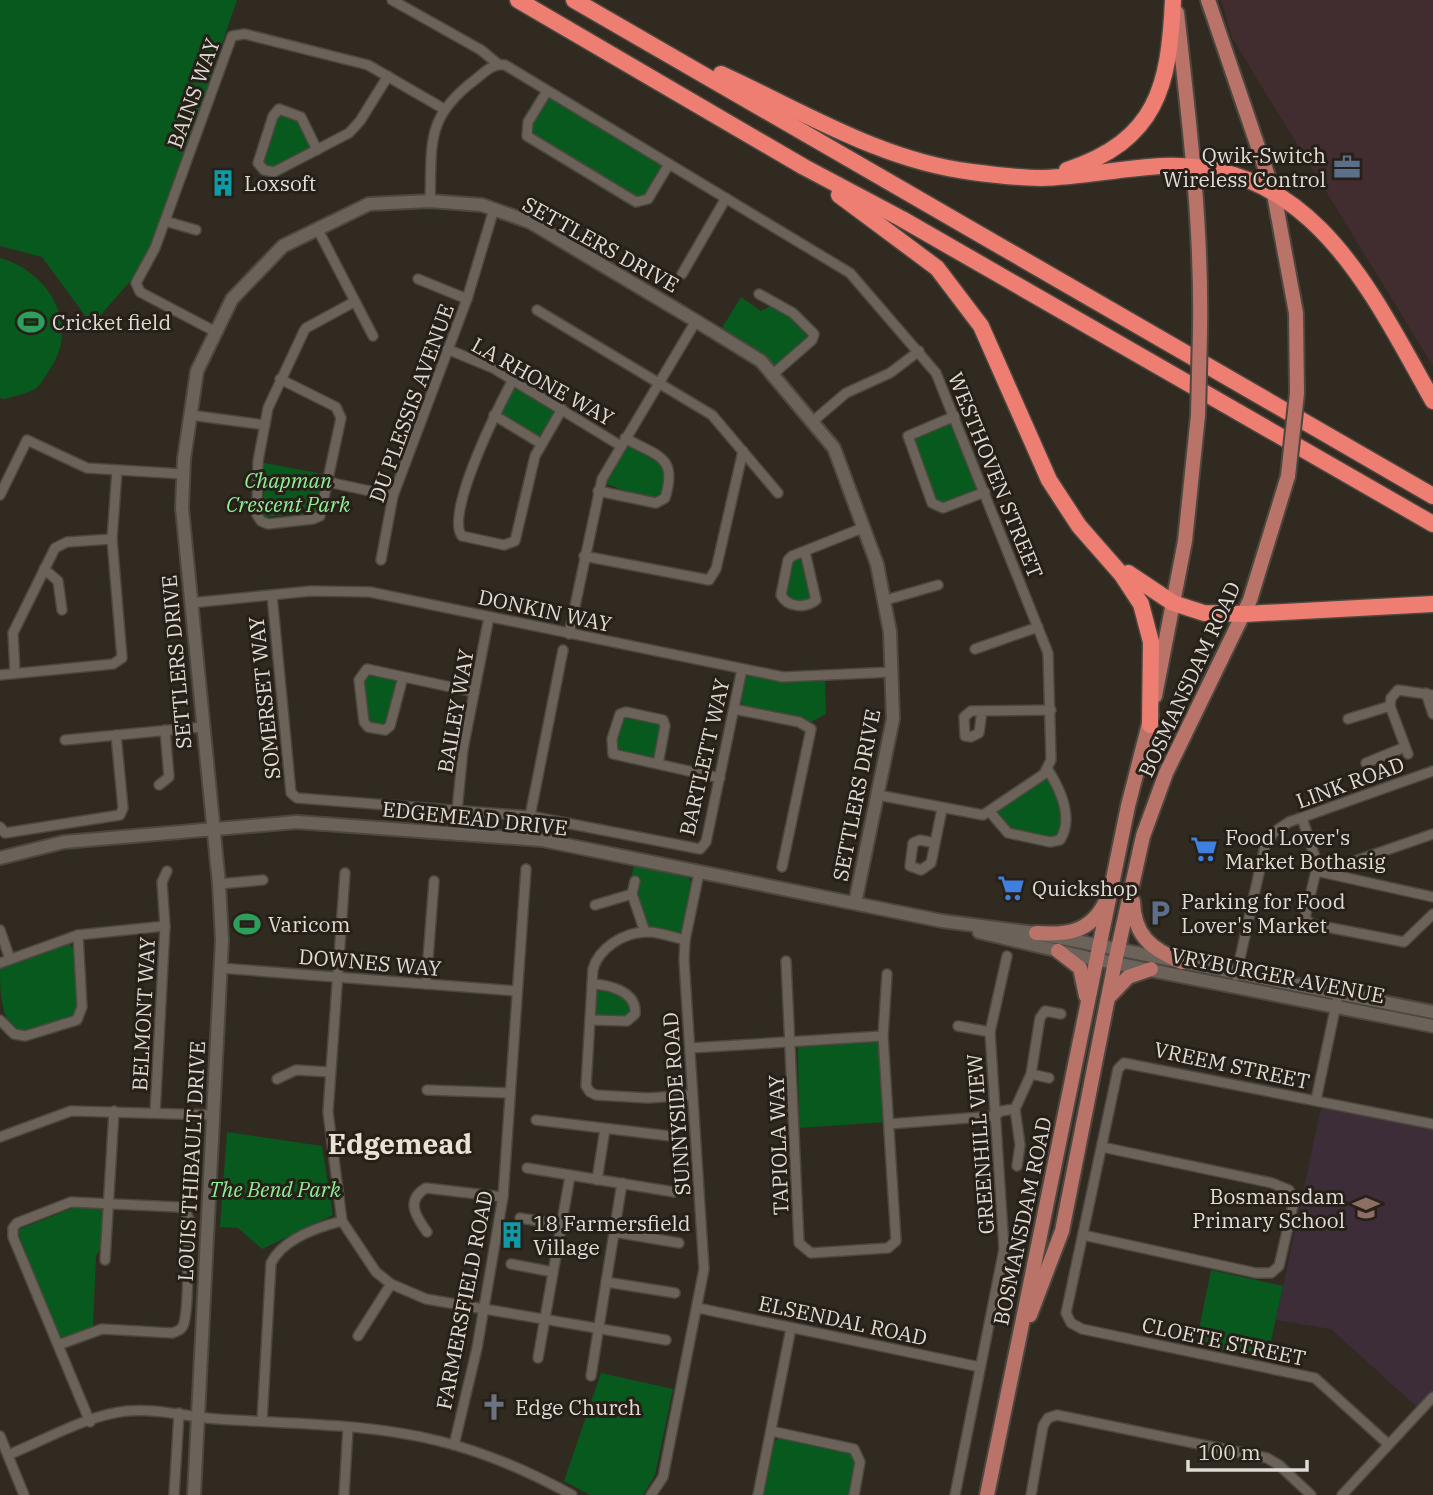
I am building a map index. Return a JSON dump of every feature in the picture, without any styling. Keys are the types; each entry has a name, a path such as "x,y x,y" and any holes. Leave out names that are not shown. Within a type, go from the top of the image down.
{"highway":[{"path":"518,0 804,167 914,225 1433,524"},
{"path":"574,0 1433,496"},
{"path":"1041,178 1103,155 1129,138 1149,115 1161,92 1170,57 1174,0"},
{"path":"633,34 862,142 968,172 1041,178 1143,167 1195,168 1227,173 1274,194 1321,226 1347,257 1374,297 1433,401"},
{"path":"804,167 923,256 964,299 994,351 1049,480 1095,545 1135,592 1146,617 1151,651 1150,725"},
{"path":"1095,545 1132,577 1173,603 1204,612 1245,614 1433,604"}],"main road":[{"name":"BOSMANSDAM ROAD","path":"987,1495 1128,806 1150,725 1192,492 1198,415 1201,268 1195,168 1174,0"},
{"name":"BOSMANSDAM ROAD","path":"1011,1373 1062,1231 1134,871 1166,773 1245,614 1288,476 1297,393 1295,304 1274,194 1208,0"},
{"path":"1134,871 1134,916 1138,932 1155,949 1182,962"},
{"path":"1035,933 1066,934 1084,928 1101,912 1112,889"},
{"path":"1058,951 1082,971 1086,1018"},
{"path":"1108,999 1126,978 1151,969"}],"street":[{"name":"WESTHOVEN STREET","path":"392,0 481,50 498,64 850,273 919,351 936,373 955,416 1051,662 1048,770"},
{"name":"BAINS WAY","path":"216,332 146,296 136,288 136,280 155,248 226,47 235,33 362,63 443,109"},
{"path":"430,201 432,139 443,109 463,88 498,64"},
{"path":"317,150 301,117 279,109 272,116 258,163 264,170 274,172 317,150 355,128 387,76"},
{"path":"547,91 525,132 529,138 559,156 639,203 648,199 669,164"},
{"path":"682,274 726,198"},
{"name":"SETTLERS DRIVE","path":"212,829 182,508 183,474 197,371 239,289 283,246 374,202 430,201 473,204 494,209 541,228 754,356 836,452 865,527 886,600 892,672 893,719 855,903"},
{"name":"DU PLESSIS AVENUE","path":"381,560 393,496 467,299 494,209"},
{"path":"165,221 196,230"},
{"path":"317,228 373,336"},
{"name":"DU PLESSIS AVENUE","path":"418,279 467,299"},
{"path":"759,294 793,313 814,334 812,340 772,374"},
{"path":"280,379 340,412 321,513 316,519 268,524 259,519 256,477 265,425 280,379 306,328 354,302"},
{"path":"537,310 712,415 778,493"},
{"path":"569,634 598,491 623,442 696,321"},
{"name":"LA RHONE WAY","path":"447,349 513,380 623,442 667,463 671,473 665,498 656,503 598,491"},
{"path":"812,422 846,393 890,373 919,351"},
{"path":"513,380 494,415 467,485 458,527 465,538 505,545 515,541 532,464 540,443 562,409"},
{"path":"190,415 265,425"},
{"path":"494,415 540,443"},
{"path":"955,416 908,436 932,503 943,508 985,492"},
{"path":"0,495 27,440 80,467 183,474"},
{"path":"584,556 709,580 716,569 743,451"},
{"path":"0,675 113,664 121,660 123,653 113,539 117,471"},
{"path":"328,482 393,496"},
{"path":"805,552 817,598 805,606 786,602 781,595 787,562 805,552 865,527"},
{"path":"15,673 13,633 52,552 61,544 113,539"},
{"path":"44,569 58,581 62,610"},
{"path":"886,600 938,585"},
{"name":"DONKIN WAY","path":"190,603 311,591 370,592 783,677 892,672"},
{"name":"SOMERSET WAY","path":"272,595 291,793 294,797"},
{"name":"BAILEY WAY","path":"457,811 463,749 489,617"},
{"path":"975,649 1038,627"},
{"path":"530,816 563,650"},
{"name":"BARTLETT WAY","path":"697,850 706,842 742,669"},
{"path":"402,677 390,726 385,730 368,727 364,722 360,674 370,670 474,692"},
{"path":"1366,763 1407,751 1390,706 1391,698 1398,690 1429,694 1433,715"},
{"path":"1348,719 1390,706"},
{"path":"734,709 799,722 811,729 782,867"},
{"path":"982,710 1051,710"},
{"path":"658,764 665,726 663,720 626,712 620,714 611,752 658,764 720,778"},
{"path":"65,740 202,727"},
{"path":"159,785 169,777 165,730"},
{"path":"0,827 5,833 12,834 34,827 120,815 123,808 116,735"},
{"path":"878,795 977,816 990,812 1048,770 1063,795 1064,832 1060,840 1050,842 1005,832 990,812"},
{"name":"LINK ROAD","path":"1235,980 1265,846 1278,829 1433,771"},
{"name":"EDGEMEAD DRIVE","path":"294,797 530,816 697,850"},
{"path":"935,843 942,809"},
{"path":"1302,818 1319,871 1305,918 1311,925 1404,942 1433,914"},
{"name":"EDGEMEAD DRIVE","path":"0,858 64,842 297,822 502,837 548,842 855,903 942,921 1058,951 1099,953"},
{"name":"LOUIS THIBAULT DRIVE","path":"194,1495 220,968 219,884 212,829"},
{"path":"1319,871 1433,834"},
{"name":"FARMERSFIELD ROAD","path":"454,1445 484,1308 503,1198 526,869"},
{"name":"BELMONT WAY","path":"155,1113 165,922 162,882 167,871"},
{"path":"1319,871 1433,897"},
{"path":"345,873 328,1112 331,1152 342,1221 365,1260 391,1284 426,1299 666,1340"},
{"name":"SUNNYSIDE ROAD","path":"651,1495 663,1477 698,1308 704,1262 692,1096 685,940 699,873"},
{"path":"219,884 263,880"},
{"path":"426,984 434,881"},
{"path":"635,881 632,894 645,932"},
{"path":"595,905 632,894"},
{"name":"EDGEMEAD DRIVE","path":"942,921 1035,933 1099,953"},
{"path":"0,963 78,935 165,922"},
{"path":"0,930 10,959"},
{"path":"685,940 645,932 605,948 595,963 592,984 586,1086 592,1094 648,1098 692,1096"},
{"path":"0,1020 14,1034 25,1036 70,1024 79,1018 82,986 78,935"},
{"path":"1099,953 1116,956"},
{"name":"GREENHILL VIEW","path":"955,1495 1004,1241 990,1032 1007,956"},
{"name":"VRYBURGER AVENUE","path":"1116,956 1182,962 1235,980"},
{"name":"VRYBURGER AVENUE","path":"1116,956 1151,969 1433,1013"},
{"name":"TAPIOLA WAY","path":"786,961 802,1247 811,1253 888,1248 895,1244 897,1238 889,1124"},
{"name":"DOWNES WAY","path":"220,968 516,991"},
{"path":"887,974 883,1036 889,1124 995,1116 1001,1111 1016,1109"},
{"path":"590,1020 627,1021 635,1014 636,1004 632,998 611,986 592,984"},
{"path":"1317,1100 1337,1000"},
{"name":"VRYBURGER AVENUE","path":"1337,1000 1433,1026"},
{"path":"1017,1166 1020,1145 1016,1109 1031,1074 1041,1015 1045,1011 1061,1014"},
{"path":"958,1026 990,1032"},
{"path":"690,1048 883,1036"},
{"name":"VREEM STREET","path":"1071,1323 1066,1313 1118,1069 1129,1062 1433,1124"},
{"path":"277,1079 296,1070 330,1072"},
{"path":"1031,1074 1049,1078"},
{"path":"427,1090 510,1093"},
{"path":"0,1137 71,1111 213,1115"},
{"path":"105,1260 114,1111"},
{"path":"537,1120 670,1136"},
{"path":"597,1180 605,1129"},
{"path":"1083,1235 1256,1273 1271,1273 1279,1266 1294,1201 1289,1189 1272,1183 1101,1147"},
{"path":"527,1168 674,1192"},
{"path":"538,1358 570,1175"},
{"path":"591,1376 622,1184"},
{"path":"427,1232 416,1217 414,1206 418,1193 426,1188 503,1198"},
{"path":"58,1345 102,1329 172,1333 180,1329 184,1320 187,1213 178,1207 71,1202 18,1223 13,1228 13,1237 89,1422"},
{"path":"520,1217 562,1225"},
{"path":"262,1421 271,1263 281,1249 303,1235 342,1221"},
{"path":"614,1233 679,1244"},
{"path":"511,1264 553,1272"},
{"path":"606,1282 675,1293"},
{"path":"358,1336 391,1284"},
{"name":"ELSENDAL ROAD","path":"698,1308 980,1367"},
{"name":"CLOETE STREET","path":"1071,1323 1082,1329 1315,1378 1388,1444"},
{"path":"758,1495 791,1328"},
{"path":"1342,1495 1433,1397"},
{"path":"8,1455 89,1422 129,1411 179,1413 386,1431 454,1445 572,1495"},
{"path":"174,1495 179,1413"},
{"path":"1031,1495 1043,1426 1048,1418 1057,1415 1267,1458 1279,1465 1311,1495"},
{"path":"344,1495 348,1428"},
{"path":"771,1431 854,1449 860,1462 854,1495"},
{"path":"0,1436 24,1495"}],"shaded area":[{"path":"1221,0 1433,0 1433,366 1232,38"},
{"name":"Bosmansdam Primary School","path":"1325,1107 1433,1129 1433,1390 1417,1407 1331,1329 1276,1320 1320,1112"}],"green space":[{"path":"0,0 237,0 154,243 133,278 92,325 42,257 0,246"},
{"path":"552,98 661,163 662,169 646,196 638,199 530,133 530,125 547,99"},
{"path":"279,113 298,117 312,143 311,150 274,169 265,168 261,157"},
{"name":"Cricket field","path":"0,258 18,265 46,288 61,320 62,337 58,355 39,386 4,399 0,398"},
{"path":"741,297 761,311 772,305 792,317 810,334 809,338 773,367 720,331"},
{"path":"519,388 553,409 553,417 539,436 502,415 501,411 511,391"},
{"path":"949,422 978,485 971,494 959,500 936,503 912,438"},
{"path":"630,446 668,469 663,496 659,501 625,494 605,483 624,449"},
{"name":"Chapman Crescent Park","path":"264,463 324,474 315,512 264,517"},
{"path":"800,558 812,599 805,604 785,598 790,561"},
{"path":"368,673 393,678 397,683 387,725 373,726 366,720 362,682"},
{"path":"748,676 825,681 826,714 811,722 745,708 739,699 742,683"},
{"path":"625,715 660,723 662,729 653,759 617,751 616,732"},
{"path":"1049,778 1060,797 1060,834 1054,839 1008,830 997,814 998,810"},
{"path":"634,865 689,878 692,887 681,931 676,934 647,926 636,897 638,880 631,878"},
{"path":"68,943 75,950 79,1008 76,1015 22,1033 9,1023 5,1015 0,966"},
{"path":"601,988 630,1002 631,1013 626,1018 598,1016 595,1010 596,993"},
{"path":"875,1041 880,1046 886,1122 799,1128 798,1047"},
{"name":"The Bend Park","path":"227,1132 322,1146 333,1215 262,1249 238,1228 220,1227"},
{"path":"78,1206 102,1209 103,1244 96,1256 93,1327 65,1338 58,1335 17,1230"},
{"path":"1211,1270 1283,1286 1267,1359 1196,1344"},
{"path":"601,1373 673,1389 655,1475 643,1495 590,1495 564,1481"},
{"path":"779,1438 850,1451 857,1461 850,1495 762,1495 773,1443"}],"place":[{"name":"Qwik-Switch Wireless Control","path":"1347,167"},
{"name":"Loxsoft","path":"223,183"},
{"name":"Cricket field","path":"31,322"},
{"name":"Food Lover's Market Bothasig","path":"1204,849"},
{"name":"Quickshop","path":"1011,888"},
{"name":"Parking for Food Lover's Market","path":"1160,913"},
{"name":"Varicom","path":"247,924"},
{"name":"Bosmansdam Primary School","path":"1366,1208"},
{"name":"18 Farmersfield Village","path":"512,1235"},
{"name":"Edge Church","path":"494,1407"}],"district":[{"name":"Edgemead","path":"400,1143"}]}
